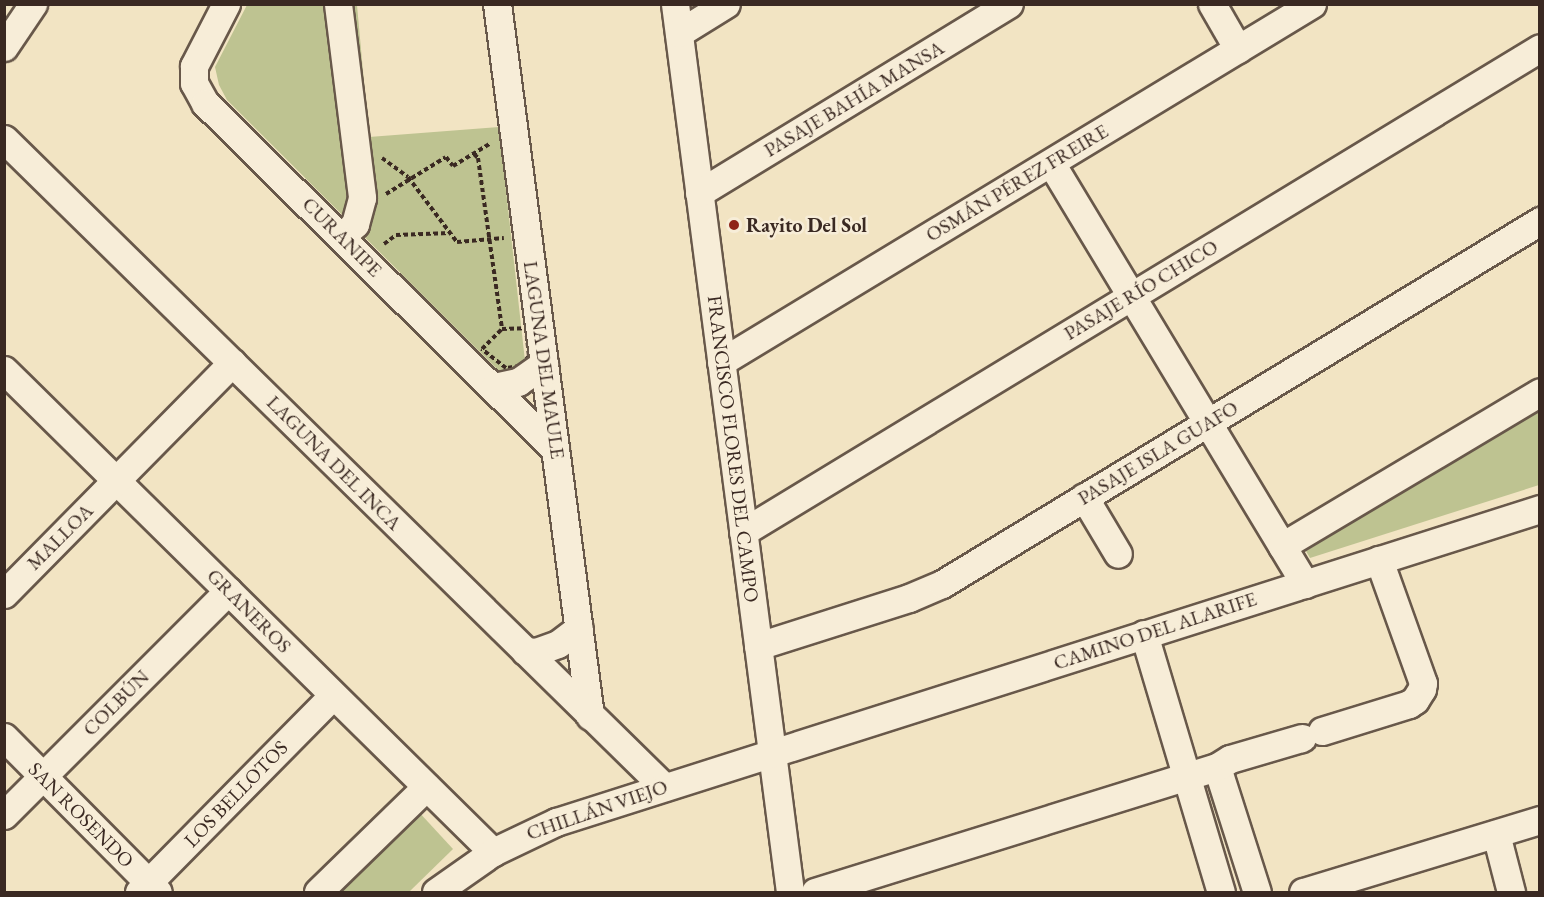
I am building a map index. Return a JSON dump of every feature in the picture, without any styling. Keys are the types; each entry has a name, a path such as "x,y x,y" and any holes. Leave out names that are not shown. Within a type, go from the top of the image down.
{"street":[{"path":"4,47 33,4"},
{"name":"CURANIPE","path":"226,4 195,66 194,83 198,94 555,449"},
{"path":"338,4 362,198 355,224 342,237"},
{"name":"LAGUNA DEL MAULE","path":"497,4 590,716"},
{"name":"FRANCISCO FLORES DEL CAMPO","path":"675,4 790,892"},
{"path":"679,33 726,4"},
{"name":"PASAJE BAHÍA MANSA","path":"699,193 1009,4"},
{"path":"1212,4 1238,49"},
{"name":"OSMÁN PÉREZ FREIRE","path":"721,362 1312,4"},
{"name":"PASAJE RÍO CHICO","path":"743,532 1539,48"},
{"name":"LAGUNA DEL INCA","path":"4,139 664,787"},
{"path":"1051,163 1305,584"},
{"name":"PASAJE ISLA GUAFO","path":"758,646 909,598 935,587 1539,221"},
{"name":"MALLOA","path":"9,581 116,481 232,363"},
{"path":"494,387 519,382 544,364"},
{"name":"GRANEROS","path":"4,370 493,852"},
{"path":"1282,546 1539,392"},
{"path":"1084,497 1118,554"},
{"name":"CAMINO DEL ALARIFE","path":"771,753 1539,509"},
{"path":"814,892 1185,775 1217,767 1230,759 1409,704 1415,700 1423,683 1379,560"},
{"name":"COLBÚN","path":"4,815 228,591"},
{"path":"525,651 536,652 558,644 579,628"},
{"path":"1144,634 1221,892"},
{"name":"LOS BELLOTOS","path":"149,889 333,695"},
{"name":"SAN ROSENDO","path":"4,737 149,889"},
{"name":"CHILLÁN VIEJO","path":"436,892 493,852 556,822 771,753"},
{"path":"1217,767 1257,892"},
{"path":"318,892 426,787"},
{"path":"1303,892 1357,885 1539,820"},
{"path":"1496,834 1511,892"}],"path":[{"path":"360,211 446,157 453,166 513,128"},
{"path":"355,138 409,180 457,242 514,238"},
{"path":"474,154 478,158 502,329"},
{"path":"379,248 396,235 450,233"},
{"path":"524,318 526,328 529,356 520,366 506,368 482,349 502,329 526,328"}],"green space":[{"path":"247,5 357,5 369,137 499,127 525,361 517,369 499,371 227,100 219,85 215,67"},
{"path":"1539,407 1539,485 1310,558 1306,551"},
{"path":"417,810 453,849 409,892 337,892"}],"place":[{"name":"Rayito Del Sol","path":"734,225"}]}
